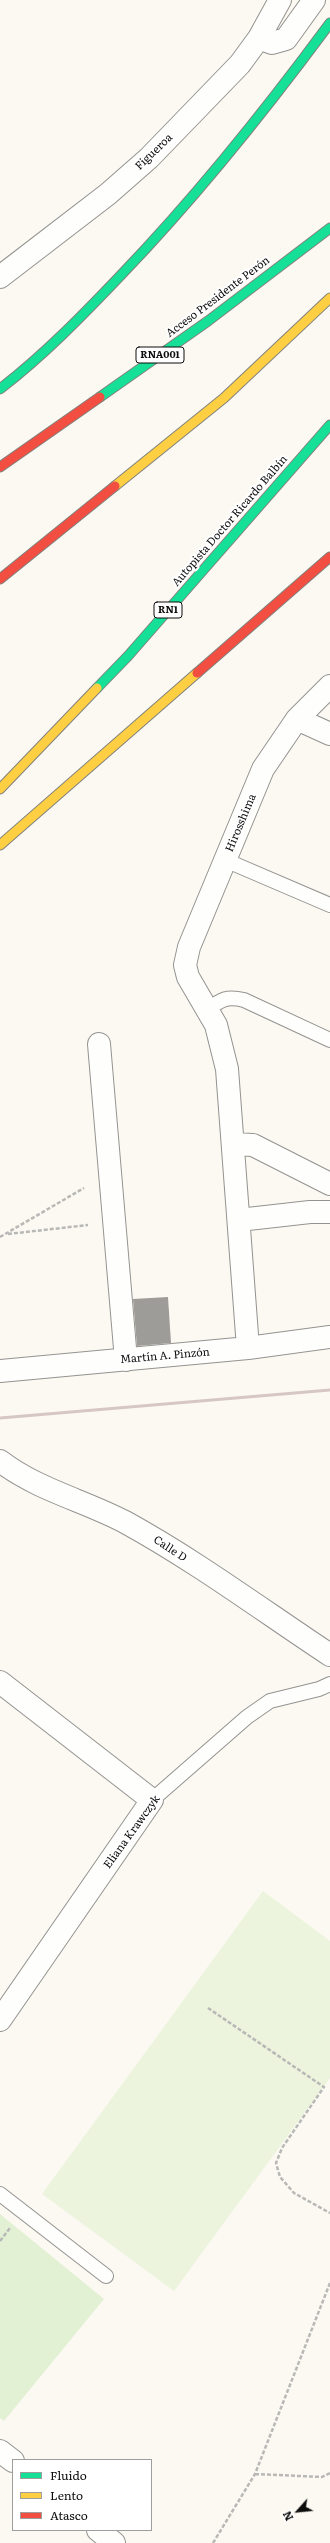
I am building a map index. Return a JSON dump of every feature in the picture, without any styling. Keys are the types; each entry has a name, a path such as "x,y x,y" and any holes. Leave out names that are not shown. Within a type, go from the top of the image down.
{"highway":[{"path":"0,389 70,329 168,227 266,108 330,22"},
{"name":"Acceso Presidente Perón","path":"0,467 208,321 330,228"},
{"path":"0,579 224,398 330,298"},
{"name":"Autopista Doctor Ricardo Balbín","path":"0,789 128,656 330,425"},
{"path":"0,845 330,557"}],"street":[{"name":"Figueroa","path":"0,277 108,194 148,158 240,64 259,38 280,0"},
{"path":"259,38 272,43 286,39 314,0"},
{"name":"Hirosshima","path":"208,1010 188,977 185,965 189,947 264,769 297,719 330,686"},
{"path":"297,719 330,734"},
{"path":"208,1010 216,1025 227,1069 248,1348"},
{"path":"99,1044 126,1360"},
{"path":"233,1144 253,1145 330,1184"},
{"path":"239,1220 310,1212 330,1212"},
{"name":"Martín A. Pinzón","path":"0,1371 248,1348 330,1337"},
{"name":"Calle D","path":"0,1461 40,1486 123,1521 154,1539 330,1655"},
{"path":"0,1682 152,1800"},
{"name":"Eliana Krawczyk","path":"0,2020 152,1800"},
{"path":"0,2451 12,2460"},
{"path":"99,2531 114,2543"}],"lane":[{"path":"225,860 330,905"},
{"path":"208,1010 220,999 231,997 244,1000 330,1040"},
{"name":"Eliana Krawczyk","path":"152,1800 247,1717 270,1701 319,1689 330,1684"},
{"path":"0,2194 106,2276"}],"path":[{"path":"0,1236 111,1172"},
{"path":"5,1234 114,1223"},
{"path":"208,2008 324,2087 282,2148 276,2163 280,2177 294,2193 330,2213"},
{"path":"213,2543 255,2474 330,2283"},
{"path":"255,2474 322,2477 330,2473"}],"green space":[{"path":"263,1891 330,1941 330,2078 174,2291 42,2194"},
{"path":"0,2214 104,2299 4,2421 0,2418"}],"building":[{"path":"168,1297 171,1343 137,1346 133,1299"}],"railway":[{"path":"0,1418 330,1390"}],"traffic: fast":[{"path":"0,389 48,349 78,320 177,215 255,121 330,23"},
{"path":"100,397 208,321 330,228"},
{"path":"97,688 128,656 330,425"}],"traffic: slow":[{"path":"115,486 224,398 330,298"},
{"path":"0,845 197,673"},
{"path":"0,789 97,688"}],"traffic: jam":[{"path":"0,467 100,397"},
{"path":"0,579 115,486"},
{"path":"197,673 330,557"}]}
